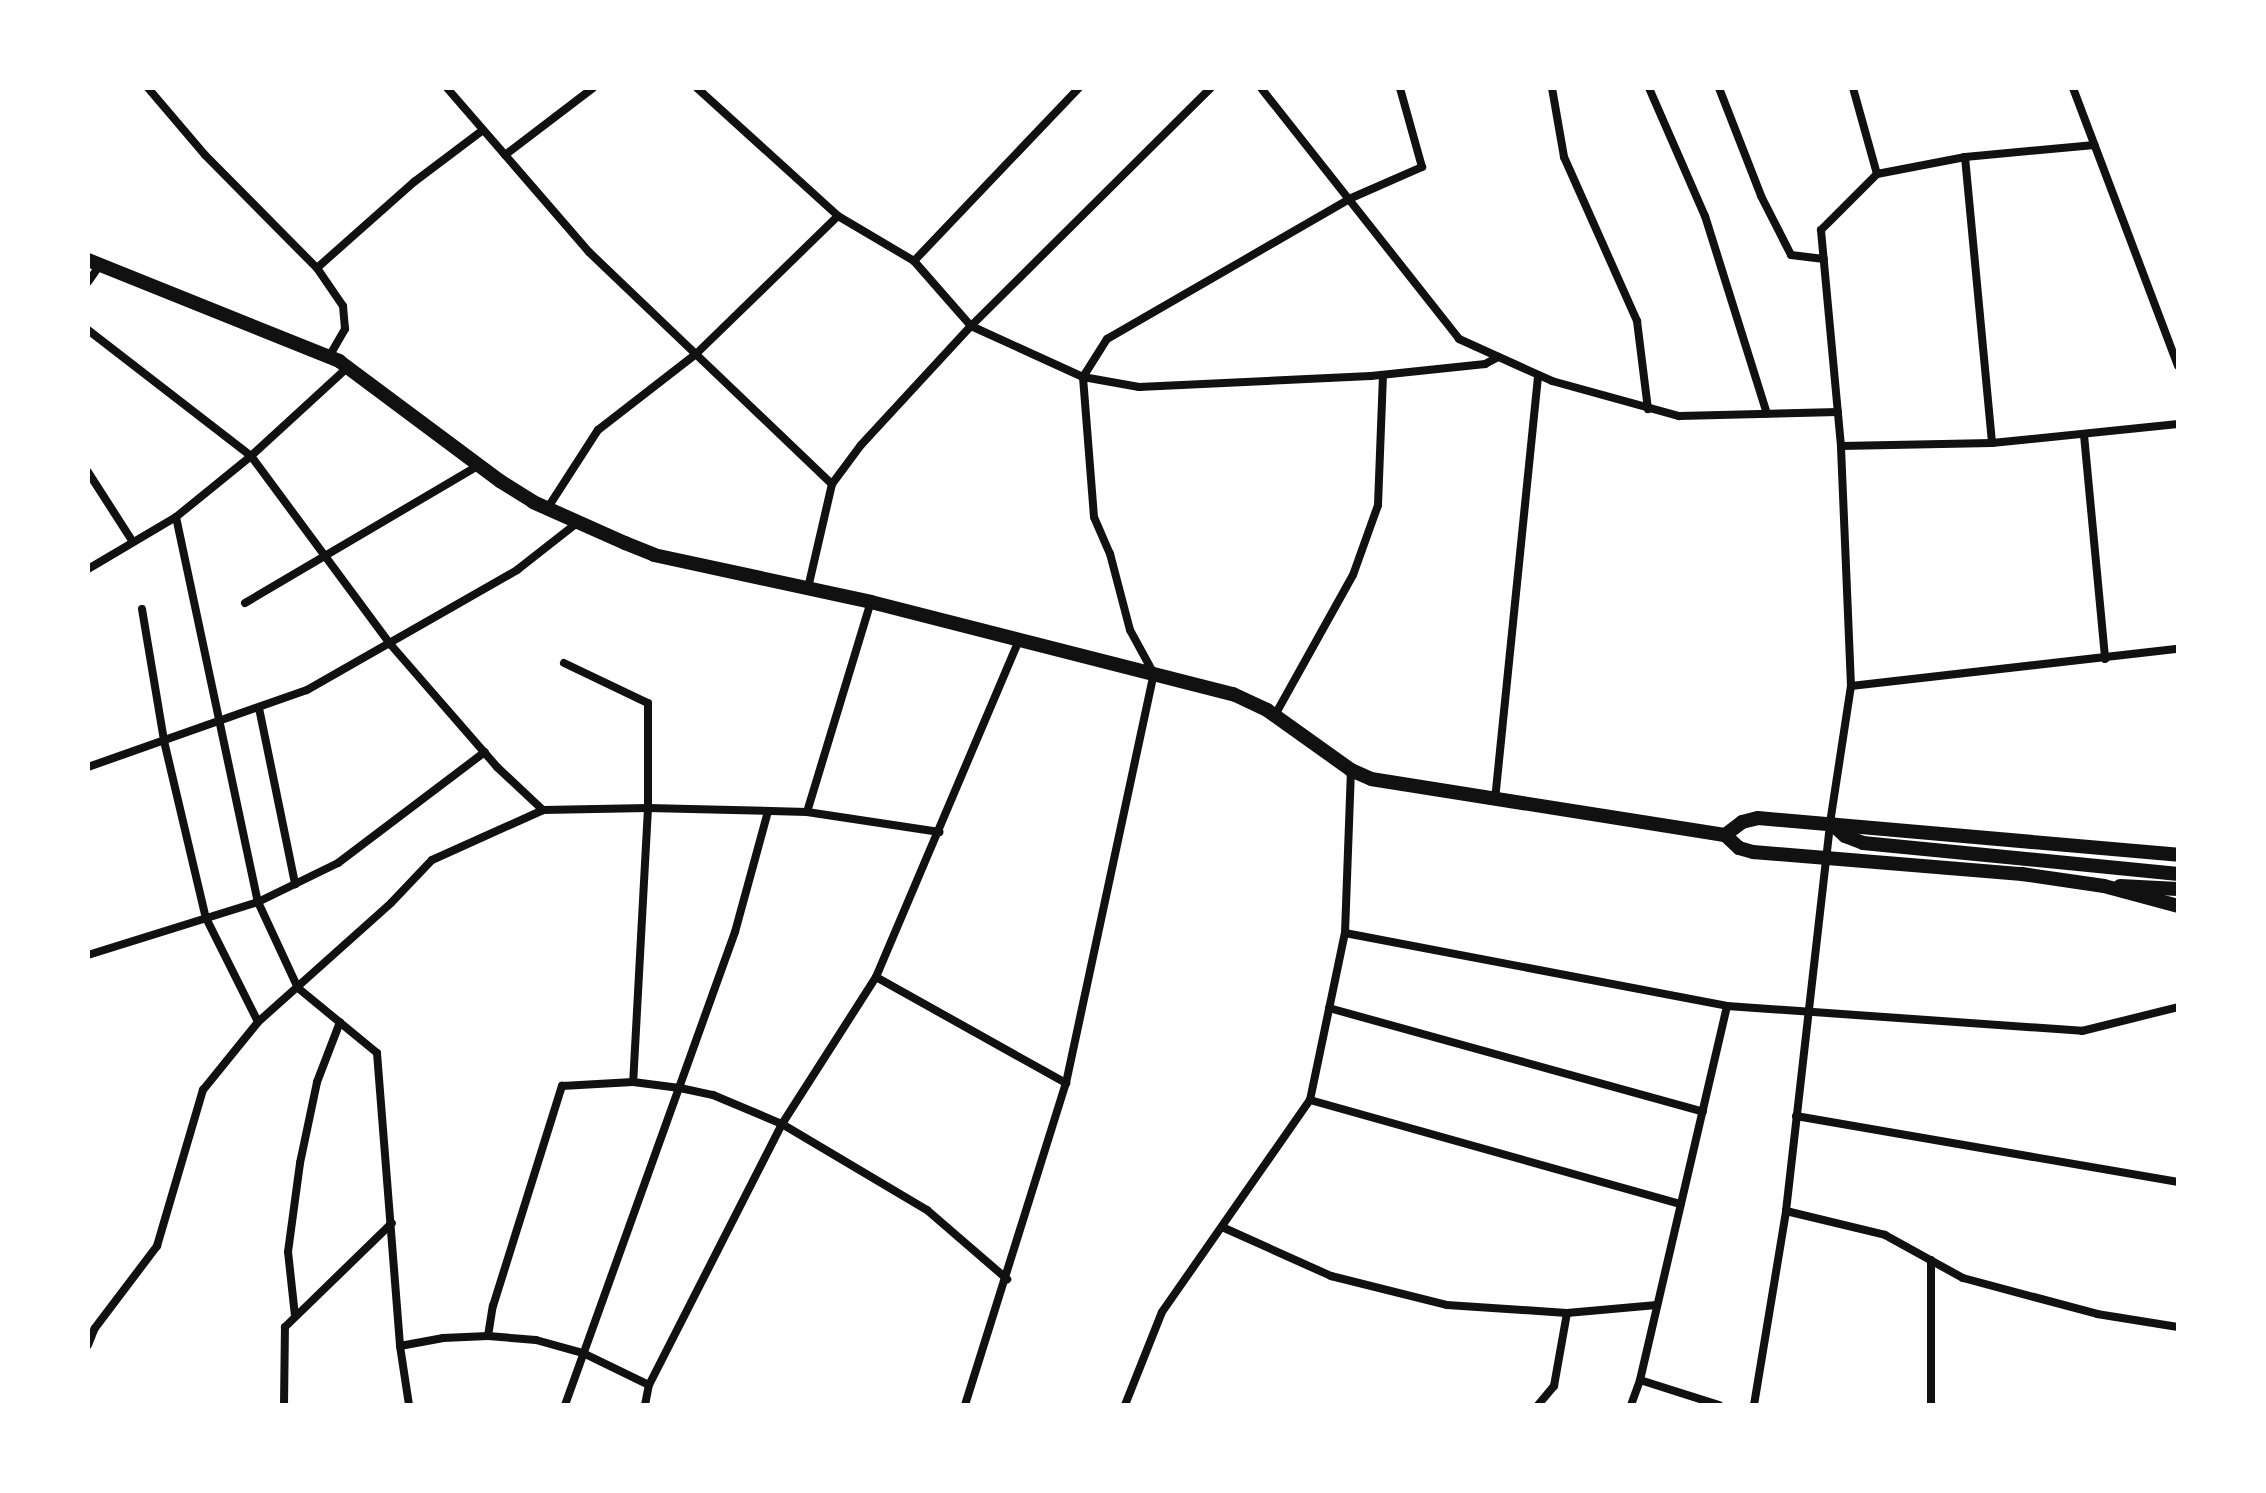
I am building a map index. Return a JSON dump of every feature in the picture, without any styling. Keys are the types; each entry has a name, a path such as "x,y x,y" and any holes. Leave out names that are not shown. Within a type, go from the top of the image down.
{"street":[{"path":"148,88 205,155 317,268 343,306 345,329 329,357"},
{"path":"447,88 589,252 832,484"},
{"path":"505,155 593,88"},
{"path":"697,88 838,216 914,261 971,326 1083,377 1139,387 1383,375 1485,364 1498,357"},
{"path":"914,261 1079,88"},
{"path":"808,588 832,484 861,445 971,326 1211,88"},
{"path":"1261,88 1459,339 1538,375 1679,416 1838,412"},
{"path":"965,1405 1066,1083 1154,674 1130,630 1110,554 1094,517 1083,377 1107,339 1349,199 1422,167 1400,88"},
{"path":"1552,88 1564,157 1637,321 1648,409"},
{"path":"1649,88 1705,216 1767,414"},
{"path":"1719,88 1761,196 1791,255 1824,259"},
{"path":"1853,88 1877,174"},
{"path":"2073,88 2178,366"},
{"path":"317,268 414,182 483,130"},
{"path":"1754,1405 1786,1211 1811,1012 1830,823 1851,686 1841,446 1821,230 1877,174 1965,157 2094,145"},
{"path":"1965,157 1992,443"},
{"path":"547,509 598,430 696,354 838,216"},
{"path":"88,282 94,262 329,357 348,367 478,466 547,509 654,555 871,602 1233,694 1275,715 1351,770 1371,779 1495,802 1725,835 1731,843 1746,851 2022,874 2104,886 2178,889"},
{"path":"88,330 251,456 391,645 521,793 543,810"},
{"path":"88,569 176,517 251,456 348,367"},
{"path":"1275,715 1353,575 1378,505 1383,375"},
{"path":"1495,802 1538,375"},
{"path":"1841,446 1992,443 2178,424"},
{"path":"2084,435 2105,659"},
{"path":"245,603 478,466"},
{"path":"88,472 133,542"},
{"path":"176,517 258,902 296,984 377,1053 400,1346 409,1405"},
{"path":"88,767 307,690 391,645 517,570 577,523"},
{"path":"807,812 871,602"},
{"path":"142,609 164,741 206,918 258,1022"},
{"path":"645,1405 649,1385 782,1124 876,977 1019,640"},
{"path":"1851,686 2178,649"},
{"path":"564,663 648,703 648,808 633,1082"},
{"path":"259,708 295,884"},
{"path":"88,955 258,902 338,863 485,752"},
{"path":"1125,1405 1162,1312 1310,1100 1345,933 1351,770"},
{"path":"88,1345 95,1328 157,1246 203,1090 258,1022 296,984 391,903 432,860 543,810 648,808 807,812 939,832"},
{"path":"565,1405 735,932 768,811"},
{"path":"1725,835 1734,826 1750,819 1830,823 2178,855"},
{"path":"1830,823 1845,836 1863,843 2178,874"},
{"path":"2104,886 2178,906"},
{"path":"1345,933 1727,1006 2082,1031 2178,1007"},
{"path":"876,977 1066,1083"},
{"path":"1631,1405 1640,1380 1727,1006"},
{"path":"1329,1008 1703,1112"},
{"path":"295,1316 288,1252 300,1163 317,1082 340,1022"},
{"path":"488,1336 493,1306 562,1086 633,1082 680,1088 713,1095 782,1124 927,1210 1007,1279"},
{"path":"1310,1100 1681,1204"},
{"path":"1796,1116 2178,1182"},
{"path":"1786,1211 1885,1235 1963,1278 2097,1314 2178,1327"},
{"path":"284,1405 285,1327 392,1223"},
{"path":"1222,1227 1331,1276 1447,1305 1567,1313 1657,1305"},
{"path":"1931,1260 1931,1405"},
{"path":"1538,1405 1554,1386 1567,1313"},
{"path":"400,1346 443,1338 488,1336 536,1340 583,1353 649,1385"},
{"path":"1640,1380 1719,1405"}]}
